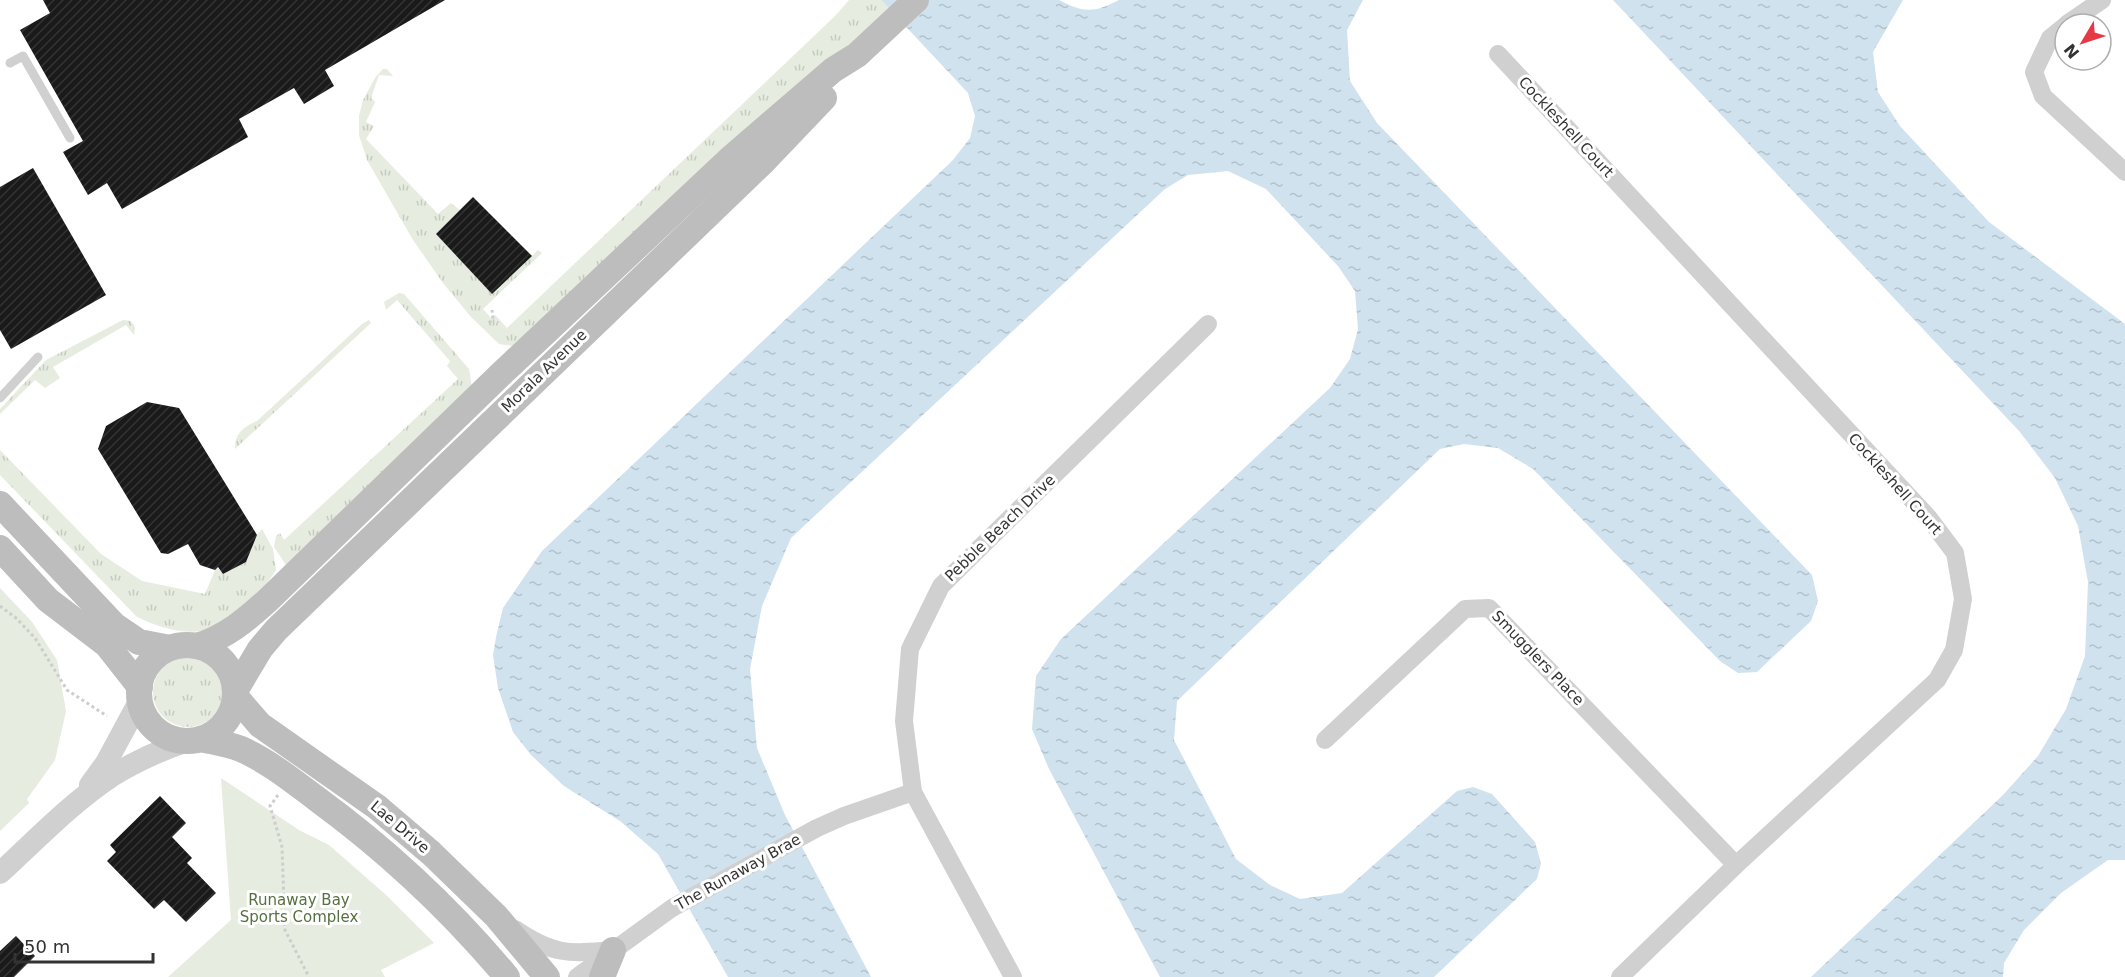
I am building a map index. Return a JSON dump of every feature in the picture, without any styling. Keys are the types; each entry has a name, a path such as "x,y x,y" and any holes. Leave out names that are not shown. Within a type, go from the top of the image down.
{"main road":[{"name":"Morala Avenue","path":"197,646 221,637 255,612 500,375 732,156 833,70 857,55 916,0"},
{"name":"Morala Avenue","path":"235,694 260,650 276,630 762,163 841,80 857,55"},
{"path":"0,504 114,626 139,642 170,648"},
{"path":"0,548 48,600 107,645 140,693"},
{"path":"188,645 206,648 221,658 231,673 235,694 230,715 225,723 210,735 194,740 174,739 156,729 144,713 140,693 143,674 149,663 170,648 188,645"},
{"name":"Lae Drive","path":"235,694 260,725 346,784 402,827 496,916 547,977"},
{"name":"Lae Drive","path":"194,740 242,750 289,778 342,817 405,869 472,935 507,977"},
{"path":"602,977 613,950"}],"street":[{"path":"2085,12 2102,0"},
{"path":"2053,36 2034,72 2043,96 2125,172"},
{"name":"Cockleshell Court","path":"1498,54 1928,517 1955,553 1963,599 1954,650 1937,680 1736,864 1620,977"},
{"name":"Pebble Beach Drive","path":"1013,977 913,792 904,721 910,649 941,586 1208,324"},
{"name":"Smugglers Place","path":"1325,740 1465,609 1489,608 1736,864"},
{"path":"74,805 106,763 140,693"},
{"path":"0,873 74,805 111,777 140,759 194,740"},
{"name":"The Runaway Brae","path":"577,977 672,908 830,821 913,792"},
{"path":"496,916 532,941 555,951 576,954 613,950"}],"lane":[{"path":"9,63 23,56 70,138"},
{"path":"0,398 39,357"}],"path":[{"path":"489,323 493,319 492,310"},
{"path":"0,606 35,638 67,690 107,716"},
{"path":"289,778 270,806 282,847 285,930 309,977"}],"green space":[{"path":"849,0 881,0 891,11 737,136 520,342 513,346 499,344 471,317 443,283 413,240 367,160 359,135 359,116 363,100 375,78 383,69 387,69 393,76 379,75 371,98 375,102 366,122 374,126 366,139 438,214 451,203 460,210 436,234 492,294 538,250 542,253 483,309 491,318 495,315 507,328 836,15"},
{"path":"399,293 404,294 469,369 472,388 286,565 274,547 276,536 280,533 284,540 458,379 447,366 450,361 397,300 386,310 384,302"},
{"path":"123,320 131,321 135,328 134,335 126,325 53,367 60,378 45,388 35,380 0,414 0,409 46,360"},
{"path":"369,320 371,323 235,449 236,439 241,431 257,421"},
{"path":"0,450 101,554 142,581 205,594 215,570 218,568 223,574 246,562 257,535 262,529 273,549 276,570 254,596 215,627 196,632 185,632 146,621 137,617 0,475"},
{"path":"0,588 32,622 57,660 66,711 55,760 27,799 29,803 0,831"},
{"path":"188,657 207,663 217,673 223,692 217,711 207,721 188,727 169,721 159,711 153,692 159,673 169,663"},
{"name":"Runaway Bay Sports Complex","path":"221,778 299,830 329,845 385,894 434,943 381,970 385,977 168,977 231,920"}],"water":[{"path":"881,0 1059,0 1089,10 1119,0 1363,0 1347,30 1350,81 1377,123 1812,575 1818,601 1811,621 1757,672 1738,673 1720,661 1533,469 1498,448 1464,444 1440,449 1177,701 1174,740 1236,859 1270,885 1300,899 1342,893 1457,791 1473,787 1492,794 1535,842 1541,863 1537,879 1434,977 1160,977 1049,769 1032,729 1036,676 1061,639 1330,388 1350,359 1358,329 1355,291 1338,266 1266,189 1228,171 1188,175 1165,189 791,538 762,606 750,669 757,748 785,815 871,977 728,977 658,854 620,821 564,786 531,755 513,732 498,688 493,655 503,608 542,551 953,160 970,138 975,116 968,93"},
{"path":"1613,0 1903,0 1873,52 1878,92 1900,126 1989,222 2125,324 2125,860 2108,860 2061,893 2024,930 2004,963 2003,977 1811,977 2003,795 2038,756 2066,709 2085,656 2088,582 2078,526 2055,478 2020,432"}],"building":[{"path":"43,0 445,0 325,70 334,86 304,104 294,88 239,119 248,137 122,209 107,183 88,195 63,152 83,141 20,30 50,13"},
{"path":"33,168 106,295 11,349 0,330 0,187"},
{"path":"473,197 532,256 492,294 436,234"},
{"path":"147,402 179,408 257,535 246,562 223,574 218,567 215,570 200,565 188,544 168,554 161,553 98,449 106,426"},
{"path":"160,796 186,823 172,837 192,858 187,863 216,893 186,922 164,900 154,909 107,861 116,852 110,845"},
{"path":"16,936 35,956 14,977 0,977 0,951"}]}
